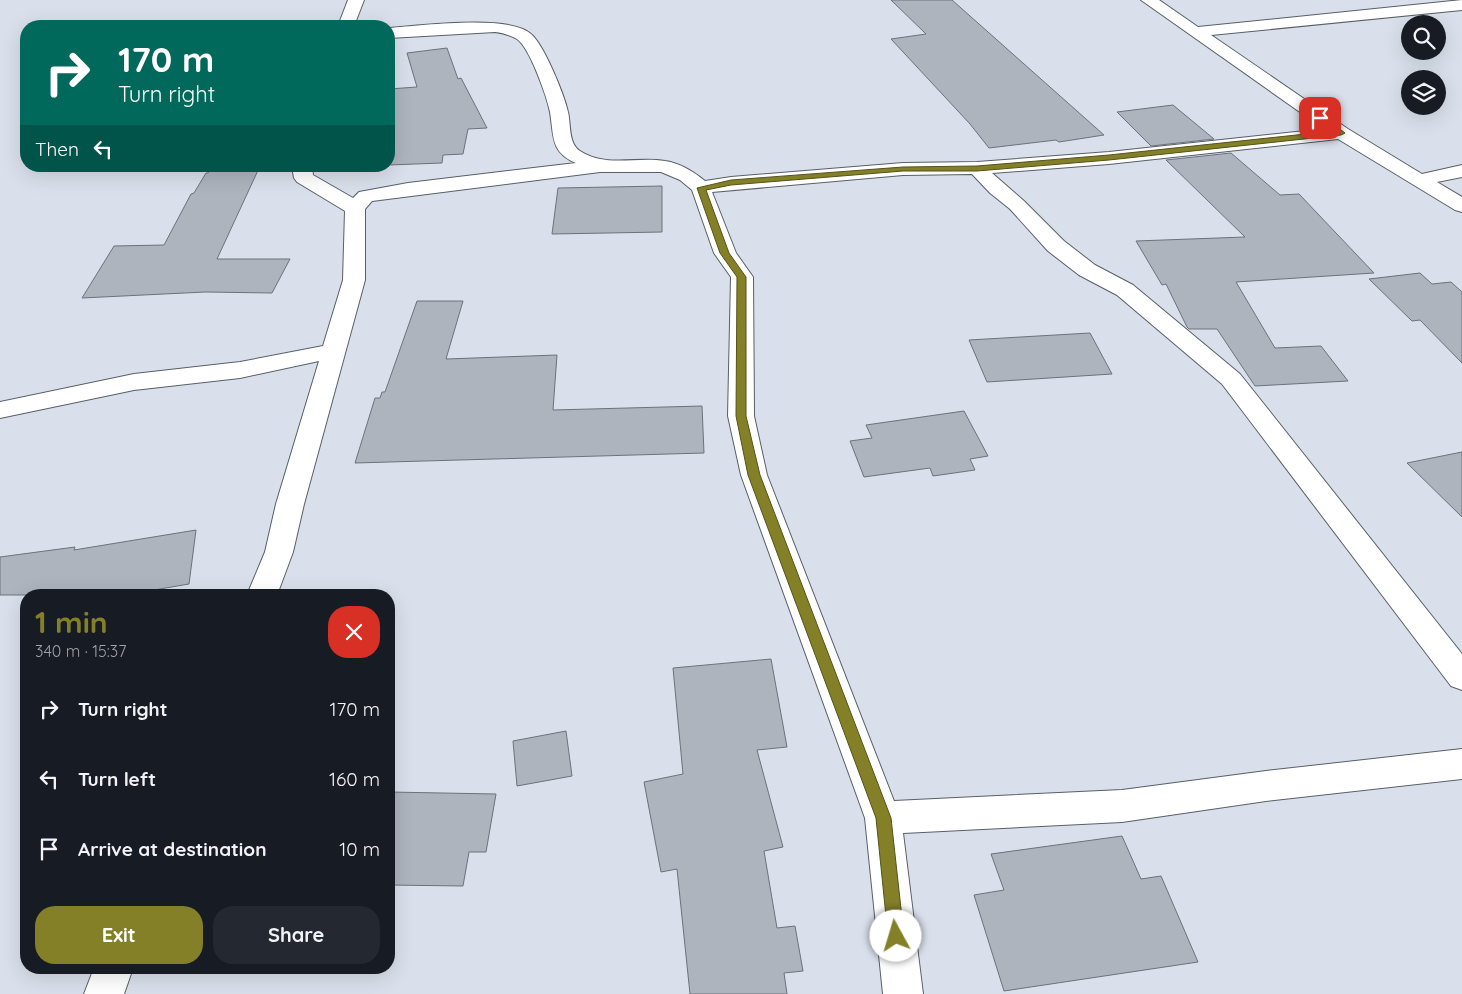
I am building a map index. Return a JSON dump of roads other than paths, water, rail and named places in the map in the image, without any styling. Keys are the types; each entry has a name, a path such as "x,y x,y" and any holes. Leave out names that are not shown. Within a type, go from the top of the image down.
{"street":[{"path":"348,20 356,0"},
{"path":"1149,0 1341,133 1462,206"},
{"path":"1196,32 1462,5"},
{"path":"395,33 495,27 511,30 525,38 545,70 559,112 561,136 571,154 600,166"},
{"path":"701,188 731,182 903,169 977,168 1109,158 1341,133"},
{"path":"264,589 279,552 290,504 354,280 355,208 366,196 408,189 600,166 664,166 687,176 701,188 724,253 742,277 741,416 754,475 883,818 903,994"},
{"path":"977,168 997,189 1017,205 1056,246 1087,270 1124,290 1231,379 1462,677"},
{"path":"1420,180 1462,171"},
{"path":"303,172 304,178 355,208"},
{"path":"0,410 134,382 240,370 334,351"},
{"path":"883,818 1122,806 1266,786 1462,764"},
{"path":"104,994 112,974"}]}
